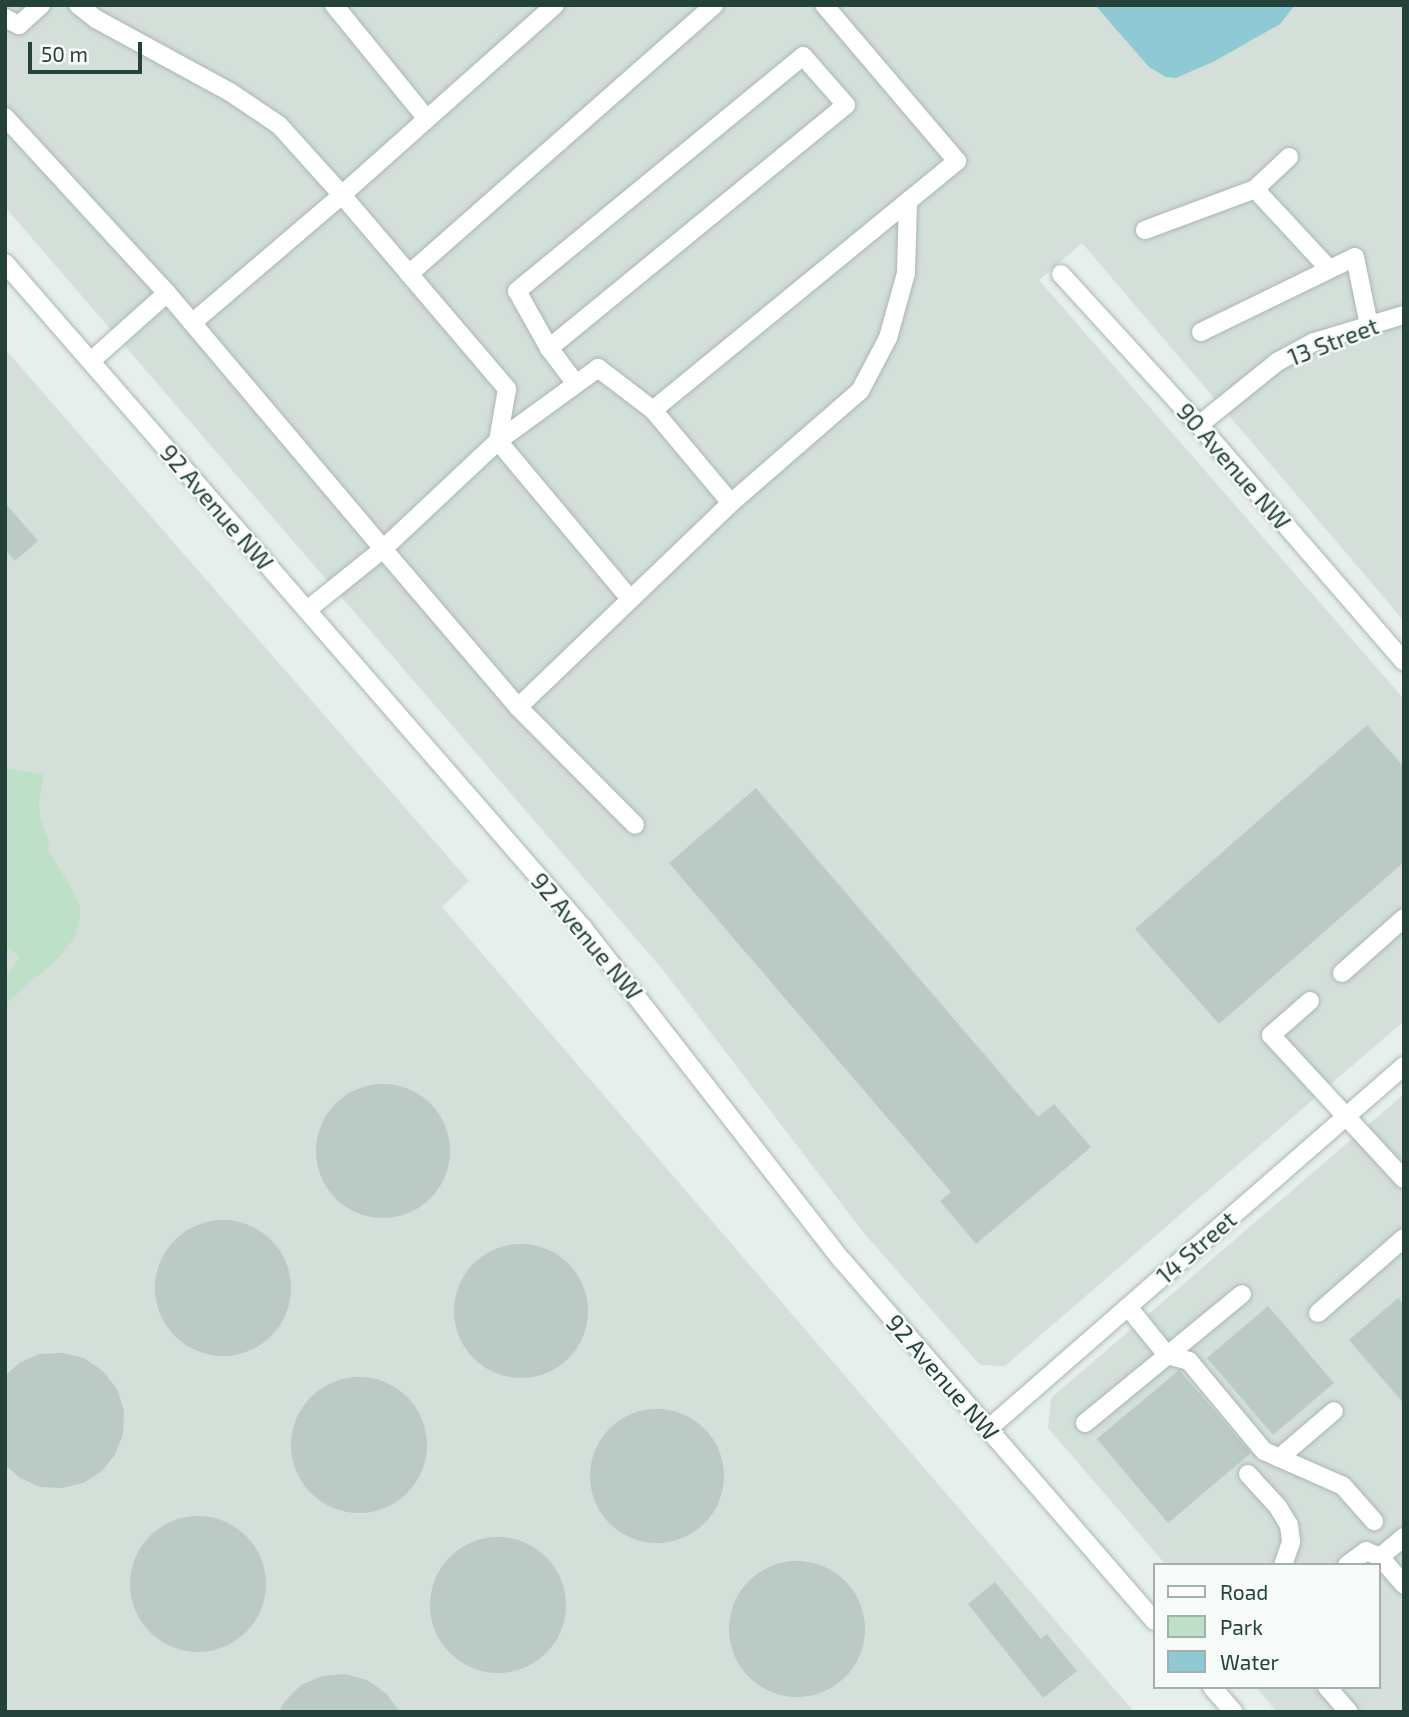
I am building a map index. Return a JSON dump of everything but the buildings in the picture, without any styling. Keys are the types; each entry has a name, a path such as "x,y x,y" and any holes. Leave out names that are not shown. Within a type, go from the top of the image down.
{"street":[{"path":"5,18 19,25 41,5"},
{"path":"78,5 96,19 230,92 279,125 342,194 507,389 498,441 630,599"},
{"path":"334,5 427,119"},
{"path":"192,323 555,5"},
{"path":"409,274 714,5"},
{"path":"653,410 957,161 824,5"},
{"path":"549,348 846,105 803,56 517,291 549,348 576,384"},
{"path":"5,117 167,293 518,707 635,825"},
{"path":"1145,230 1255,189 1289,157"},
{"path":"1255,189 1329,269"},
{"path":"518,707 731,503 860,391 888,338 906,273 908,201"},
{"path":"1201,332 1355,257 1369,325"},
{"name":"92 Avenue NW","path":"5,262 583,928 841,1259 1154,1620"},
{"name":"90 Avenue NW","path":"1061,274 1199,425 1404,662"},
{"path":"91,361 167,293"},
{"name":"13 Street","path":"1199,425 1277,362 1314,342 1404,315"},
{"path":"307,610 383,549 498,441 598,368 653,410 731,503"},
{"path":"1342,973 1404,918"},
{"path":"1310,1001 1271,1035 1404,1178"},
{"name":"14 Street","path":"988,1429 1404,1066"},
{"path":"1318,1313 1401,1246"},
{"path":"1085,1423 1242,1294"},
{"path":"1128,1307 1167,1355 1189,1361 1264,1451 1343,1486 1374,1521"},
{"path":"1279,1458 1334,1411"},
{"path":"1248,1474 1278,1507 1289,1525 1291,1542 1284,1563"},
{"path":"1380,1557 1404,1537"},
{"path":"1350,1563 1366,1551 1380,1557 1404,1585"},
{"path":"1214,1689 1234,1712"},
{"path":"1328,1689 1349,1712"}],"shaded area":[{"path":"5,5 1404,5 1404,621 1082,243 1039,280 1404,699 1404,1021 1005,1366 980,1365 863,1232 663,970 5,207"},
{"path":"5,349 469,881 442,907 1134,1712 5,1712"},
{"path":"1404,1094 1404,1712 1277,1712 1258,1689 1381,1689 1381,1563 1164,1563 1048,1428 1051,1398"}],"green space":[{"path":"5,768 44,774 39,803 40,818 50,845 47,849 80,906 80,917 75,937 59,958 5,1004 5,978 20,957 5,945"}],"water":[{"path":"1095,5 1295,5 1280,24 1215,61 1176,78 1166,77 1149,67"}]}
